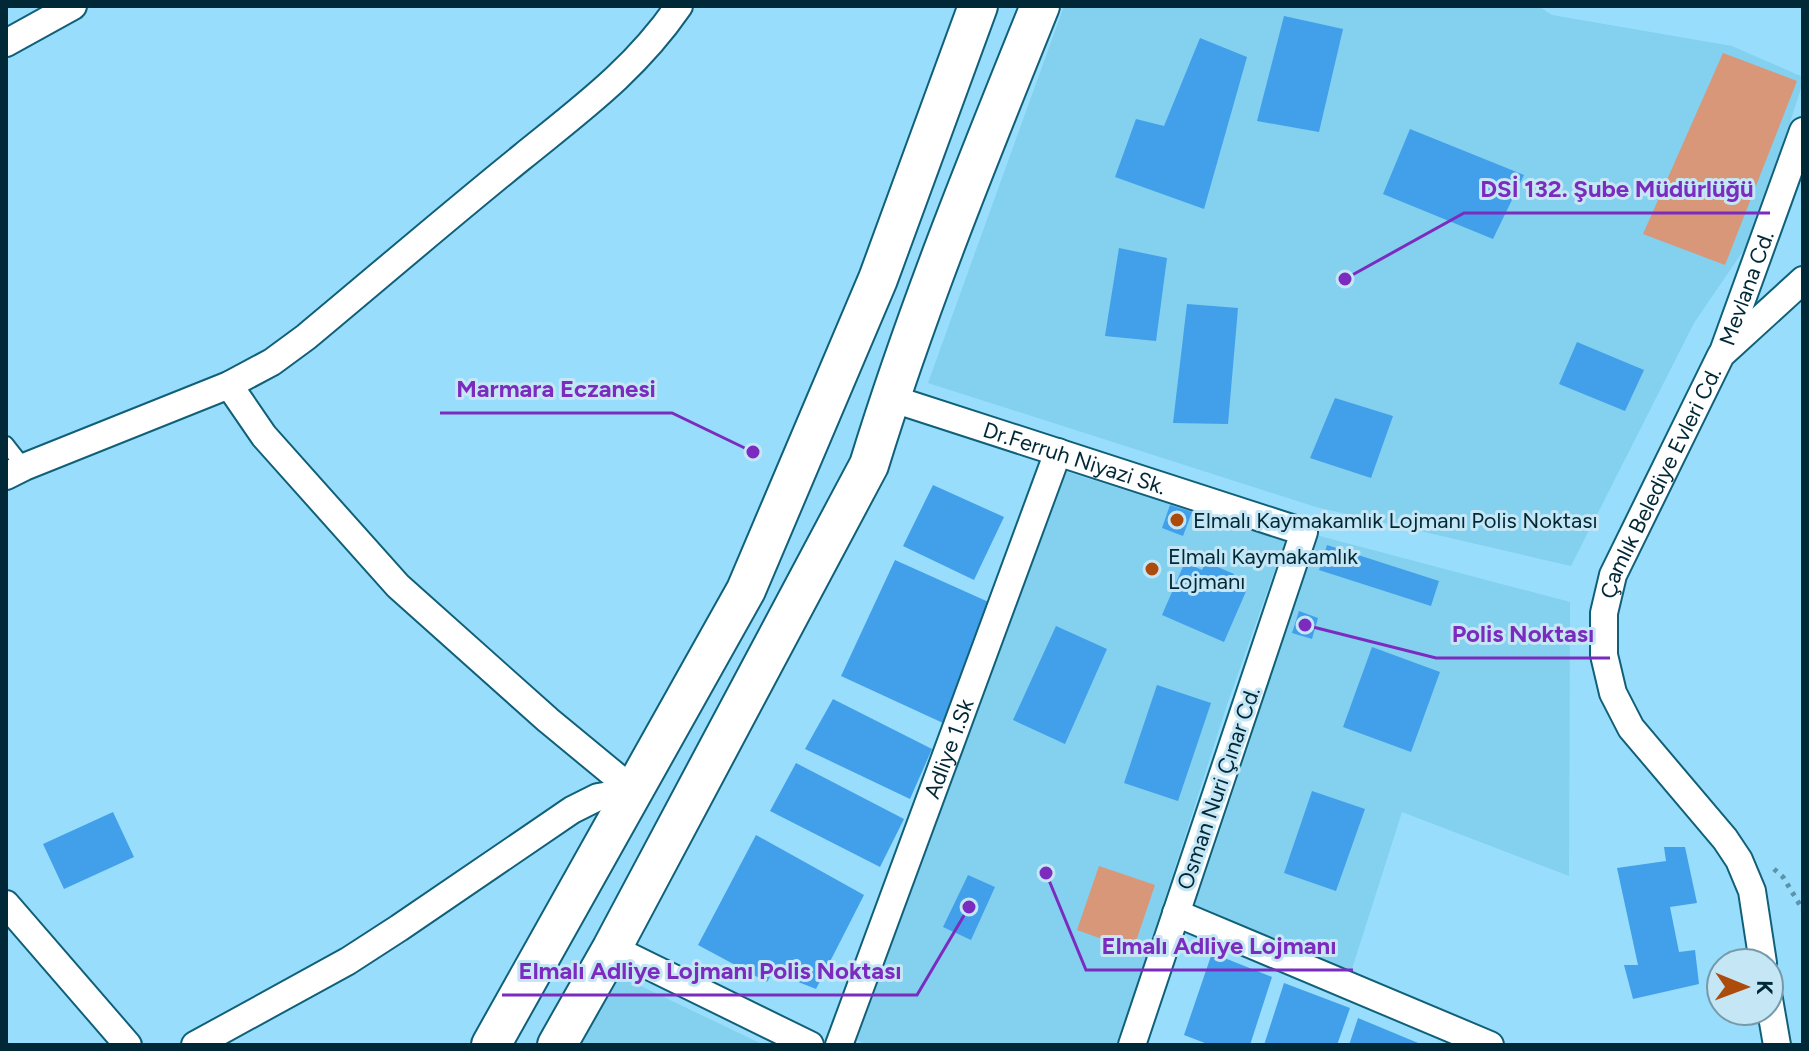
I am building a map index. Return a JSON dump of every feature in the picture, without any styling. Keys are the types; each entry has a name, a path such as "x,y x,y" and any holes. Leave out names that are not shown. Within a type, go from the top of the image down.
{"main road":[{"path":"491,1045 746,590 878,279 978,6"},
{"path":"557,1045 612,948 869,465 890,398 982,150 1040,6"}],"street":[{"path":"6,43 73,6"},
{"path":"15,471 229,385 272,362 595,100 632,64 679,6"},
{"name":"Mevlana Cd.","path":"1721,355 1803,131"},
{"name":"Çamlık Belediye Evleri Cd.","path":"1761,947 1752,891 1739,860 1725,839 1631,728 1613,693 1604,655 1604,613 1613,575 1721,355 1803,280"},
{"path":"229,385 264,436 398,586 548,720 634,791"},
{"name":"Dr.Ferruh Niyazi Sk.","path":"890,398 1304,532"},
{"name":"Adliye 1.Sk","path":"839,1045 1058,452"},
{"name":"Osman Nuri Çınar Cd.","path":"1132,1045 1304,532"},
{"path":"195,1045 348,961 572,810 598,797 634,791"},
{"path":"6,904 128,1045"},
{"path":"1176,913 1490,1045"},
{"path":"612,948 810,1045"}],"lane":[{"path":"6,444 15,471"}],"shaded area":[{"path":"1064,6 1538,6 1552,15 1732,46 1803,77 1754,235 1694,323 1571,566 1316,507 928,383"},
{"path":"1723,53 1797,81 1725,265 1643,234"},
{"path":"1067,472 1285,541 1227,705 1118,1045 867,1045 857,1040"},
{"path":"1316,535 1570,602 1569,876 1402,812 1351,972 1195,905"},
{"path":"1099,866 1155,885 1133,950 1077,930"},
{"path":"620,976 764,1045 581,1045"}],"building":[{"path":"1284,16 1343,29 1319,132 1257,121"},
{"path":"1200,38 1247,57 1204,209 1115,177 1136,119 1164,126"},
{"path":"1410,129 1524,175 1493,239 1383,194"},
{"path":"1119,248 1167,258 1156,341 1105,336"},
{"path":"1187,304 1238,308 1228,424 1173,423"},
{"path":"1577,342 1644,370 1625,411 1559,384"},
{"path":"1335,398 1393,416 1371,478 1310,458"},
{"path":"933,485 1004,517 974,580 903,546"},
{"name":"Elmalı Kaymakamlık Lojmanı Polis Noktası","path":"1170,505 1192,512 1183,536 1162,528"},
{"path":"1327,545 1439,581 1431,606 1319,570"},
{"path":"895,560 993,604 943,723 841,676"},
{"name":"Elmalı Kaymakamlık Lojmanı","path":"1185,562 1202,570 1206,562 1234,574 1231,582 1247,589 1224,642 1162,615"},
{"path":"1299,611 1318,618 1312,639 1292,633"},
{"path":"1056,626 1107,649 1065,744 1013,720"},
{"path":"1372,647 1440,672 1411,752 1343,727"},
{"path":"1157,685 1211,703 1178,801 1124,783"},
{"path":"833,699 932,749 910,799 805,749"},
{"path":"796,763 904,819 880,867 770,811"},
{"path":"1312,791 1365,809 1336,891 1284,873"},
{"path":"113,812 134,857 64,889 43,844"},
{"path":"756,835 864,895 816,989 773,972 767,982 698,945"},
{"path":"1664,847 1685,847 1697,903 1670,907 1679,952 1695,950 1699,984 1633,999 1624,965 1638,965 1617,868 1666,861"},
{"path":"968,875 995,887 971,940 943,927"},
{"path":"1212,953 1272,977 1250,1045 1210,1045 1184,1035"},
{"path":"1284,983 1350,1008 1337,1045 1264,1045"},
{"path":"1358,1018 1423,1045 1349,1045"}],"place":[{"name":"DSİ 132. Şube Müdürlüğü","path":"1345,279"},
{"name":"Marmara Eczanesi","path":"753,452"},
{"name":"Elmalı Kaymakamlık Lojmanı Polis Noktası","path":"1177,520"},
{"name":"Elmalı Kaymakamlık Lojmanı","path":"1152,569"},
{"name":"Polis Noktası","path":"1305,625"},
{"name":"Elmalı Adliye Lojmanı","path":"1046,873"},
{"name":"Elmalı Adliye Lojmanı Polis Noktası","path":"969,907"}]}
